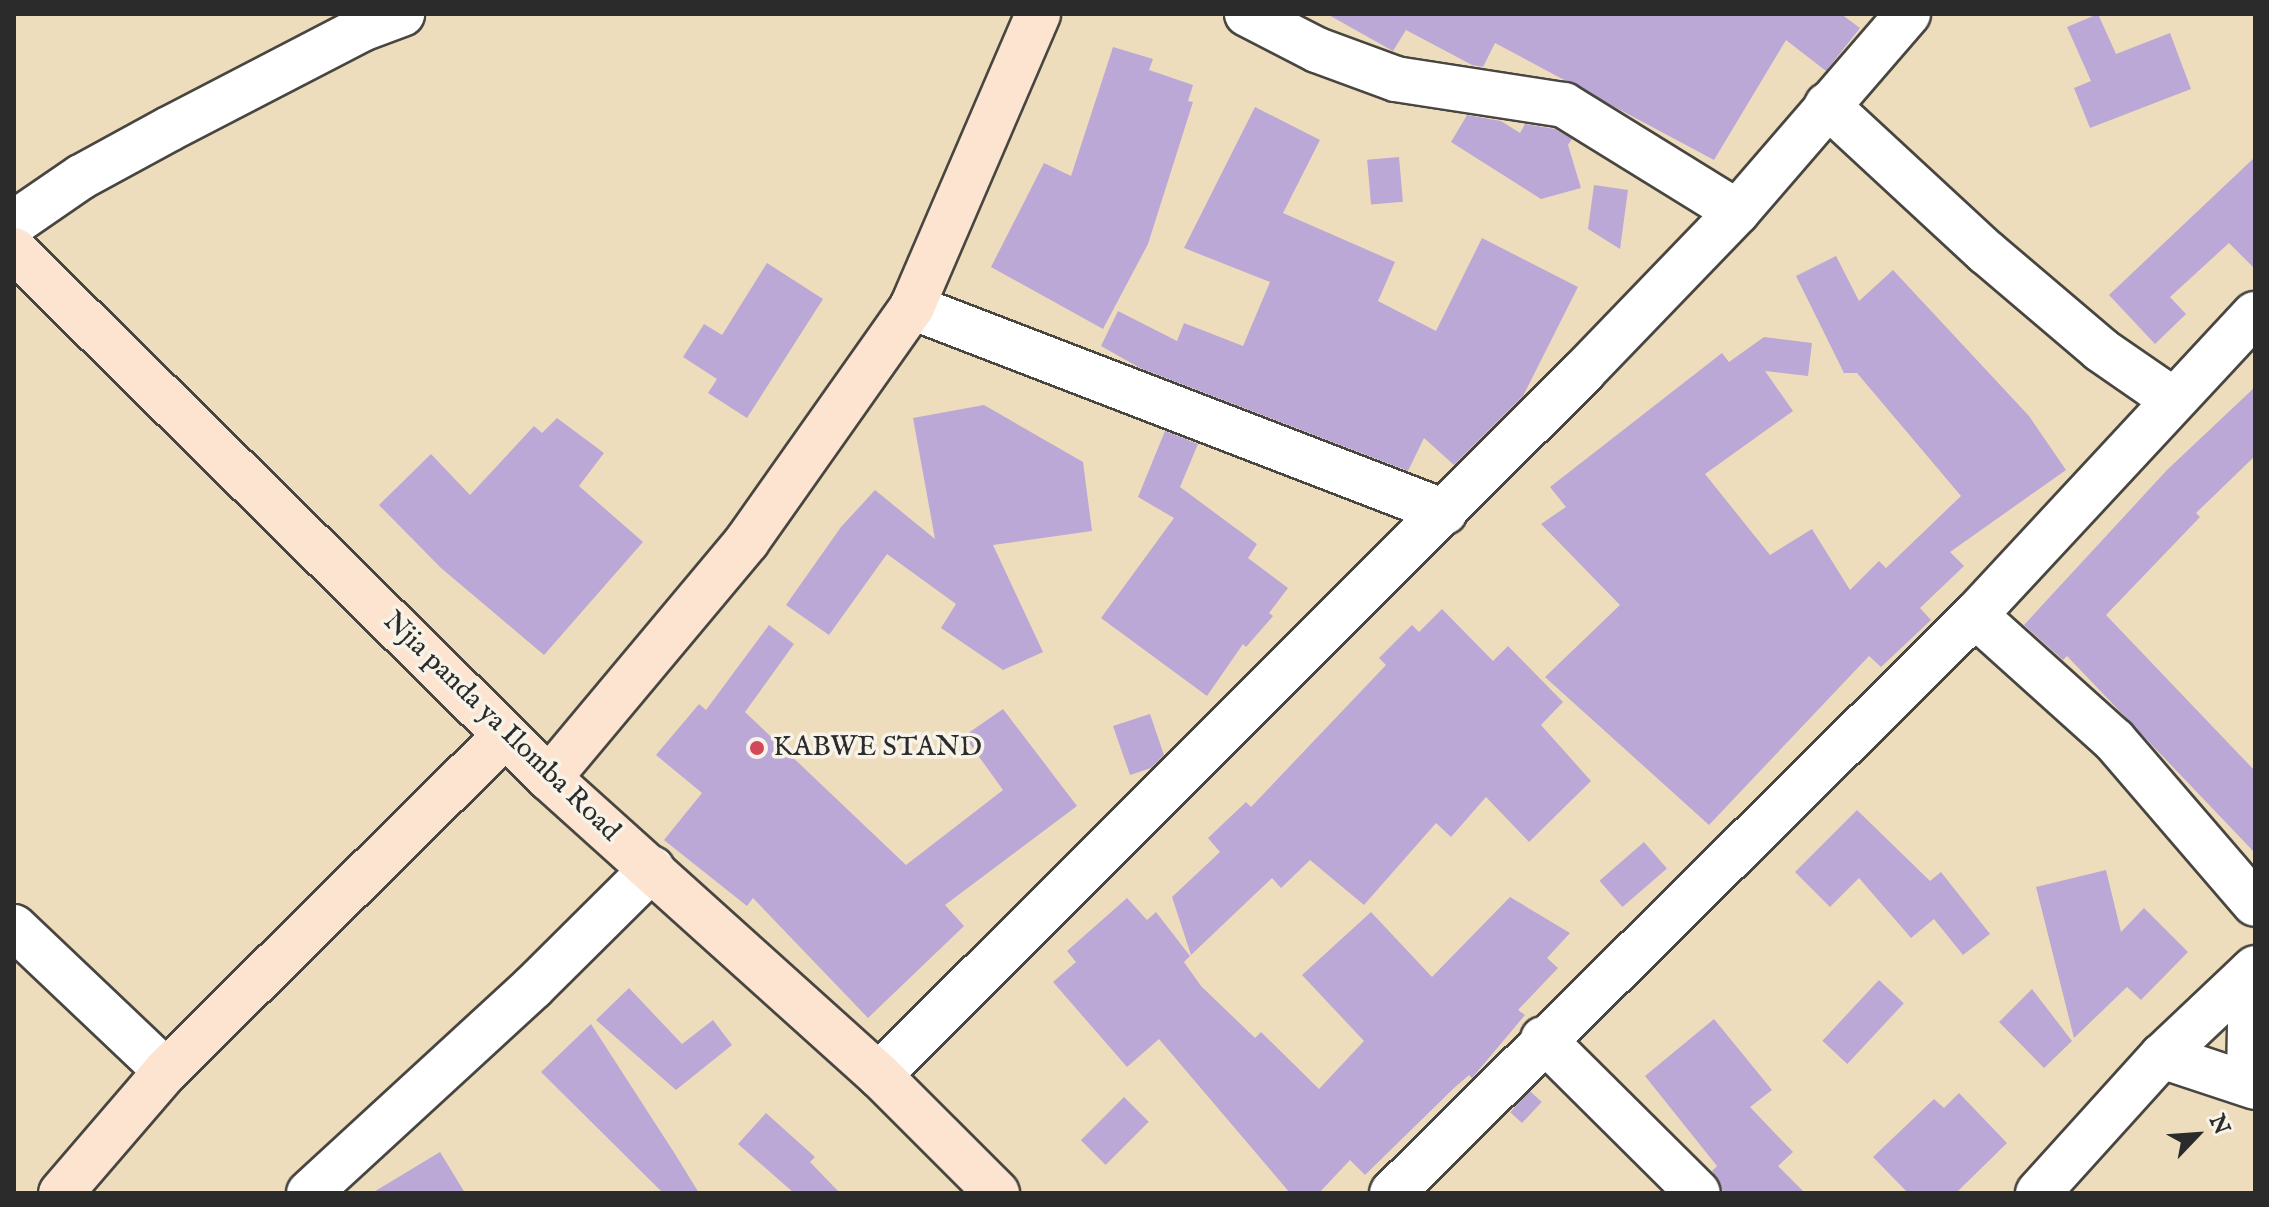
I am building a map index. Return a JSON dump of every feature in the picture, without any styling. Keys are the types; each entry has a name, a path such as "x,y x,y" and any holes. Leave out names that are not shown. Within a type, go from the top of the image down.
{"main road":[{"path":"549,778 747,541 912,307 1038,14"},
{"name":"Njia panda ya Ilomba Road","path":"14,250 549,778 879,1075 997,1193"},
{"path":"61,1193 166,1071 505,735"}],"street":[{"path":"14,223 81,177 360,22 402,14"},
{"path":"1247,14 1317,50 1396,79 1564,105 1737,212"},
{"path":"879,1075 1445,512 1737,212 1908,14"},
{"path":"1827,105 2009,272 2101,350 2172,399"},
{"path":"912,307 1445,512"},
{"path":"1392,1193 1543,1039 1975,615 2172,399 2255,314"},
{"path":"1975,615 2114,740 2255,904"},
{"path":"317,1190 652,869"},
{"path":"14,927 166,1071"},
{"path":"2038,1193 2162,1056 2253,970"},
{"path":"2162,1056 2252,1085 2253,970"},
{"path":"1543,1039 1698,1193"}],"building":[{"path":"1327,14 1841,14 1860,28 1826,71 1786,40 1714,160 1495,43 1483,67 1472,65 1406,30 1393,51"},
{"path":"2098,14 2116,54 2170,33 2191,89 2090,128 2074,88 2091,81 2067,27"},
{"path":"1113,47 1153,59 1149,70 1193,85 1188,101 1193,102 1148,244 1103,329 991,267 1044,163 1071,176"},
{"path":"1255,107 1320,140 1283,213 1395,262 1378,301 1436,331 1482,238 1578,287 1523,396 1454,465 1424,438 1408,471 1140,368 1101,346 1118,311 1177,341 1184,323 1243,346 1270,282 1184,248"},
{"path":"1467,115 1501,121 1520,133 1525,124 1555,129 1572,139 1568,145 1581,188 1541,199 1451,142"},
{"path":"1399,157 1403,202 1371,205 1367,160"},
{"path":"2255,157 2255,269 2229,243 2170,297 2186,314 2155,344 2109,295"},
{"path":"1594,185 1628,190 1620,249 1588,229"},
{"path":"1836,256 1859,301 1893,270 2029,416 2066,470 1950,552 1964,566 1920,608 1931,620 1881,667 1869,656 1709,825 1545,677 1620,605 1541,524 1566,507 1550,487 1722,353 1729,362 1764,337 1812,343 1808,376 1765,371 1793,411 1705,474 1770,555 1812,529 1850,590 1879,561 1886,568 1961,496 1857,373 1844,373 1796,276"},
{"path":"767,263 823,299 747,418 708,393 717,379 683,357 704,324 722,335"},
{"path":"2255,387 2255,456 2196,513 2200,517 2106,615 2255,771 2255,853 2067,656 2063,660 2024,625 2167,470"},
{"path":"984,405 1083,462 1092,531 993,545 1043,652 1003,670 941,628 956,604 887,554 829,635 786,605 841,527 875,490 935,539 913,418"},
{"path":"557,418 604,453 579,486 643,542 544,655 441,568 379,505 431,454 470,495 534,426 542,433"},
{"path":"1165,431 1198,444 1180,487 1257,544 1248,558 1288,588 1269,613 1273,616 1246,647 1243,644 1207,696 1101,618 1174,518 1138,497"},
{"path":"1442,609 1493,661 1508,646 1563,702 1541,725 1591,781 1529,842 1486,797 1451,837 1436,823 1364,905 1310,860 1281,888 1272,878 1191,955 1172,897 1220,852 1208,838 1246,802 1251,807 1386,665 1379,658 1412,625 1419,632"},
{"path":"769,625 794,644 745,712 906,865 1003,790 964,736 1003,709 1077,806 945,905 964,926 868,1018 753,898 747,906 664,840 702,793 656,755 699,704 706,710"},
{"path":"1150,714 1164,755 1151,768 1130,775 1113,726"},
{"path":"1857,810 1930,881 1941,872 1990,934 1963,955 1934,919 1911,938 1859,878 1830,907 1795,872"},
{"path":"1644,842 1667,868 1622,907 1599,881"},
{"path":"2106,870 2121,932 2144,908 2188,952 2141,1000 2127,987 2074,1038 2036,887"},
{"path":"1510,897 1570,933 1547,958 1558,968 1518,1010 1525,1015 1472,1078 1469,1075 1454,1088 1365,1175 1350,1160 1319,1193 1290,1193 1159,1039 1127,1067 1053,982 1076,962 1067,951 1127,898 1147,920 1156,912 1190,956 1184,962 1201,986 1255,1038 1261,1032 1319,1089 1364,1041 1302,975 1371,912 1432,977"},
{"path":"1879,980 1904,1003 1847,1064 1822,1041"},
{"path":"629,988 682,1044 713,1020 732,1045 676,1090 596,1020"},
{"path":"2032,989 2072,1041 2044,1068 1999,1022"},
{"path":"1714,1019 1772,1090 1750,1107 1793,1152 1778,1166 1805,1193 1724,1193 1712,1171 1717,1166 1645,1076"},
{"path":"591,1024 699,1193 663,1193 541,1072"},
{"path":"1530,1091 1542,1102 1522,1123 1510,1112"},
{"path":"1959,1093 2007,1143 1956,1193 1908,1193 1873,1157 1934,1099 1944,1108"},
{"path":"1124,1097 1149,1122 1106,1165 1081,1140"},
{"path":"766,1113 815,1157 810,1162 840,1193 794,1193 738,1144"},
{"path":"440,1152 465,1193 372,1193"}],"place":[{"name":"KABWE STAND","path":"757,748"}]}
